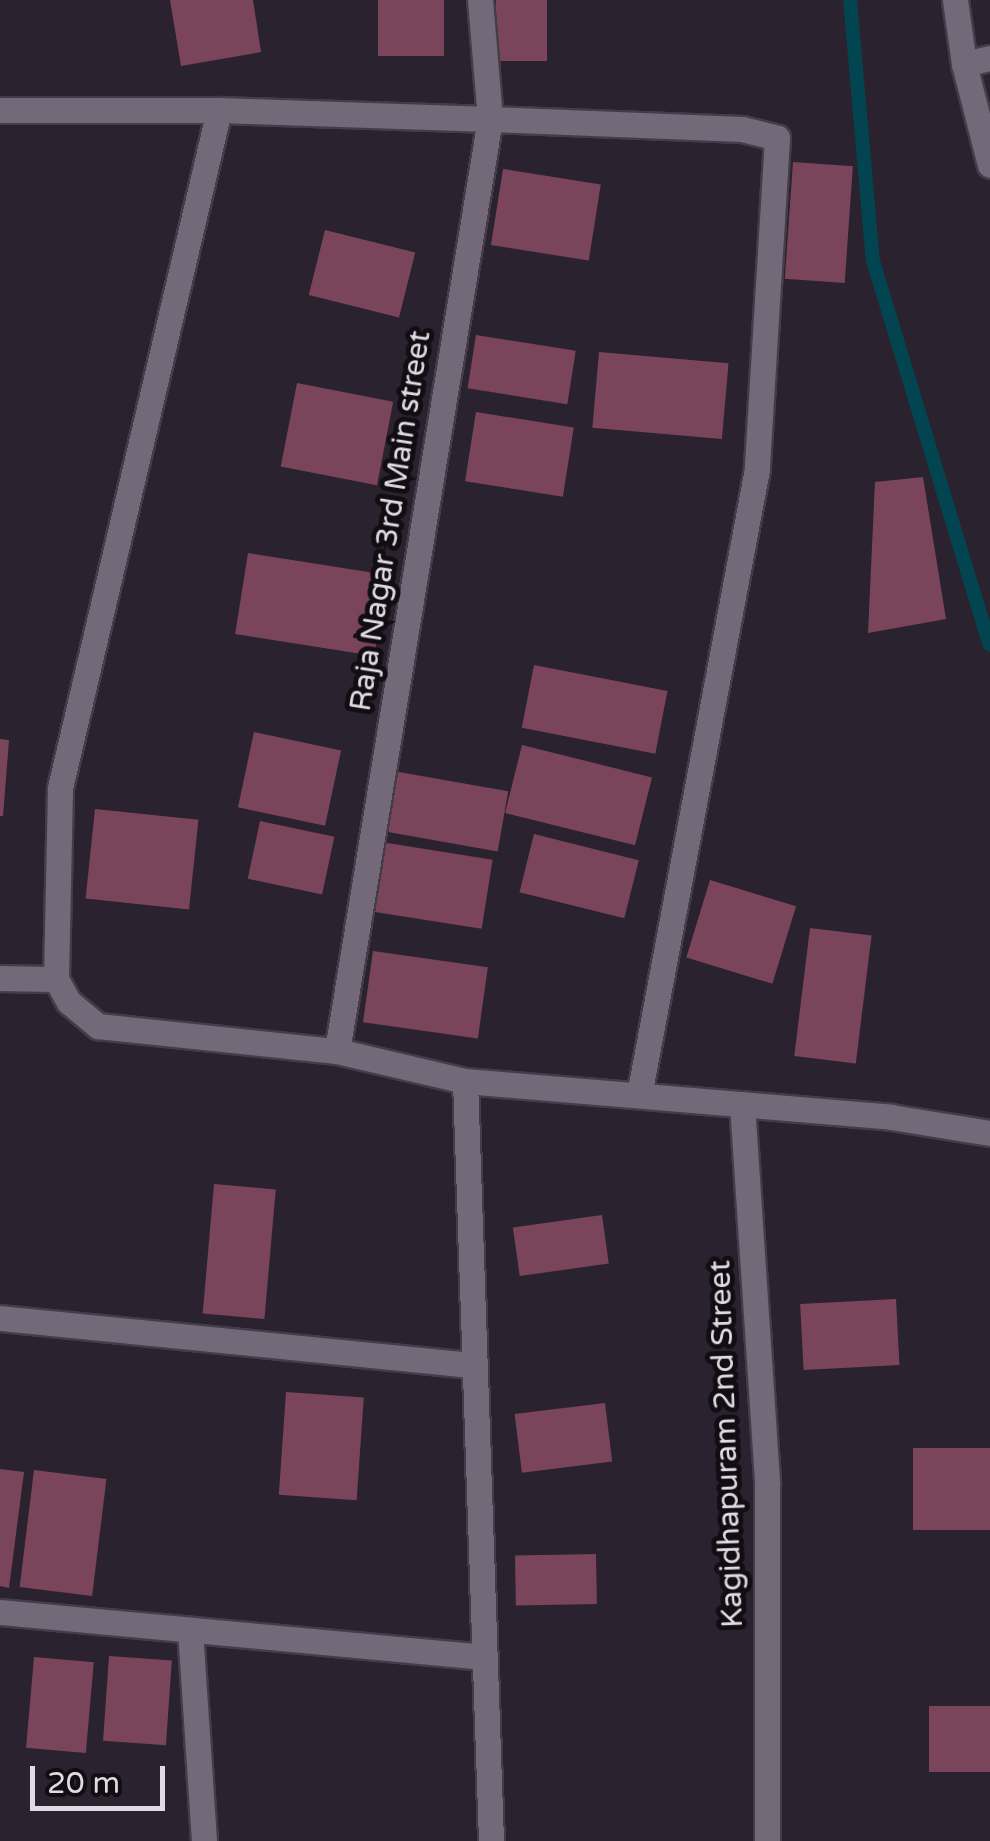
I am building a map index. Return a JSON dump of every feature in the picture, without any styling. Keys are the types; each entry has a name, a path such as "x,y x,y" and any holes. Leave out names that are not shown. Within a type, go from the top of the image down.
{"street":[{"name":"Raja Nagar 3rd Main street","path":"336,1051 490,118 480,0"},
{"path":"955,0 964,64 990,165"},
{"path":"964,64 990,58"},
{"path":"0,110 219,110 490,118 742,129 778,138 758,469 639,1096"},
{"path":"219,110 60,788 56,979 69,1002 98,1026 336,1051 466,1081 891,1117 990,1133"},
{"path":"0,978 56,979"},
{"path":"466,1081 491,1841"},
{"name":"Kagidhapuram 2nd Street","path":"742,1104 768,1484 767,1841"},
{"path":"0,1318 474,1365"},
{"path":"0,1612 482,1657"},
{"path":"190,1630 204,1841"}],"building":[{"path":"170,0 253,0 261,52 181,66"},
{"path":"378,0 444,0 444,56 378,56"},
{"path":"496,0 547,0 547,61 496,61"},
{"path":"793,162 853,166 845,283 785,279"},
{"path":"503,169 601,184 589,261 491,245"},
{"path":"325,230 415,252 399,318 309,295"},
{"path":"476,335 576,351 567,404 468,388"},
{"path":"599,352 729,363 722,439 592,428"},
{"path":"297,383 393,402 377,485 281,466"},
{"path":"476,412 574,427 563,497 465,481"},
{"path":"923,477 946,619 868,633 875,482"},
{"path":"248,553 387,575 374,656 235,634"},
{"path":"534,665 668,691 655,754 522,728"},
{"path":"254,732 341,751 325,826 238,807"},
{"path":"0,739 9,740 3,816 0,816"},
{"path":"522,745 652,777 635,845 505,813"},
{"path":"393,771 508,791 498,851 382,831"},
{"path":"95,809 198,820 189,909 86,899"},
{"path":"260,821 334,837 322,895 248,879"},
{"path":"534,834 639,860 624,918 519,892"},
{"path":"381,842 493,860 482,929 370,911"},
{"path":"710,880 796,906 772,984 686,957"},
{"path":"810,928 872,936 856,1064 794,1056"},
{"path":"373,951 488,967 478,1038 363,1022"},
{"path":"214,1184 276,1189 264,1319 203,1314"},
{"path":"602,1215 609,1264 520,1276 513,1228"},
{"path":"896,1299 899,1365 804,1370 800,1304"},
{"path":"286,1392 364,1397 357,1500 279,1495"},
{"path":"605,1403 612,1462 522,1473 515,1414"},
{"path":"913,1448 990,1448 990,1530 913,1530"},
{"path":"0,1469 24,1472 9,1588 0,1586"},
{"path":"34,1470 106,1479 92,1596 20,1587"},
{"path":"596,1554 597,1604 516,1605 515,1555"},
{"path":"109,1656 172,1660 166,1745 103,1741"},
{"path":"34,1657 94,1662 86,1753 26,1748"},
{"path":"929,1706 990,1706 990,1772 929,1772"}],"waterway":[{"path":"850,0 873,261 990,645"}]}
